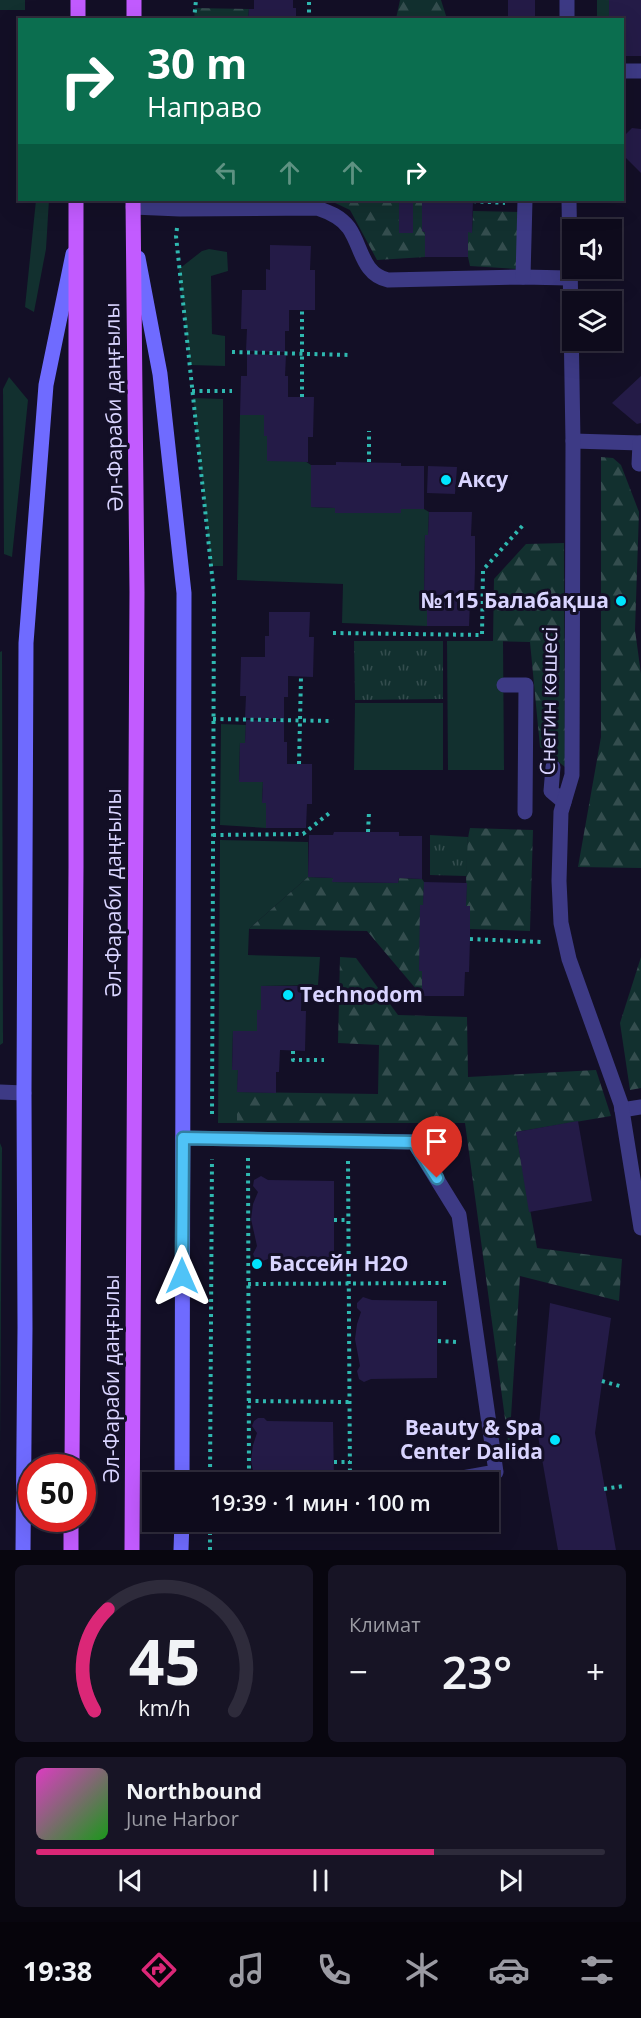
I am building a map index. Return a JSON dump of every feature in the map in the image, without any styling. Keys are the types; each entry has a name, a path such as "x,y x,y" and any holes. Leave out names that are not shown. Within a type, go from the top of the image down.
{"main road":[{"path":"78,0 78,18"},
{"path":"134,0 134,18"},
{"name":"Әл-Фараби даңғылы","path":"72,1454 76,867 75,201"},
{"name":"Әл-Фараби даңғылы","path":"132,1550 137,616 133,203"},
{"name":"Әл-Фараби даңғылы","path":"133,236 160,374 184,593 182,1472"},
{"path":"23,1550 26,643 46,385 75,242"},
{"path":"71,1532 71,1550"},
{"path":"182,1532 182,1550"}],"street":[{"path":"567,0 567,18"},
{"path":"624,71 641,71"},
{"name":"Снегин көшесі","path":"569,201 569,219"},
{"path":"523,277 525,202"},
{"path":"133,203 180,209 317,208 335,215 348,227 371,272 388,280 562,278"},
{"name":"Снегин көшесі","path":"569,279 573,441 572,775 561,812 559,881 561,922 569,959 622,1110 641,1228"},
{"path":"573,441 640,443 639,464"},
{"path":"504,685 526,685 525,813"},
{"path":"553,767 552,791 564,802"},
{"path":"0,1092 24,1093"},
{"path":"622,1110 641,1107"},
{"path":"183,1138 414,1142 459,1215 496,1472"}],"path":[{"path":"194,18 196,0"},
{"path":"309,0 309,18"},
{"path":"473,201 525,202"},
{"path":"302,310 302,397"},
{"path":"232,352 350,355"},
{"path":"192,391 232,391"},
{"path":"369,431 369,462"},
{"path":"333,633 482,634 483,570 524,524"},
{"path":"475,569 483,570"},
{"path":"299,764 301,677"},
{"path":"213,719 333,721"},
{"path":"213,835 303,834 332,811"},
{"path":"368,832 369,812"},
{"path":"470,939 541,942"},
{"path":"293,1051 293,1060 324,1060"},
{"path":"248,1140 249,1472"},
{"path":"348,1142 350,1472"},
{"path":"334,1220 349,1220"},
{"path":"248,1284 469,1283"},
{"path":"602,1381 623,1387"},
{"path":"248,1401 350,1402"},
{"path":"333,1462 350,1462"},
{"path":"604,1489 623,1486"},
{"path":"210,1532 210,1550"}],"green space":[{"path":"0,0 25,0 25,10 0,10"},
{"path":"400,0 441,0 447,18 396,18"},
{"path":"597,0 609,0 609,18 597,18"},
{"path":"195,8 249,9 248,18 194,18"},
{"path":"36,201 49,201 46,249 34,312 25,307"},
{"path":"422,201 425,257 377,260 350,210 333,202"},
{"path":"473,211 520,212 517,269 470,266 468,232 472,232"},
{"path":"209,249 227,252 228,271 211,276 212,334 225,336 225,366 190,365 179,269 202,251"},
{"path":"9,377 28,400 12,557 4,554 3,389"},
{"path":"193,398 223,399 223,566 211,566"},
{"path":"240,415 264,415 264,436 311,465 311,507 335,508 335,513 400,513 401,509 424,509 429,512 428,535 425,535 424,600 427,601 427,626 342,623 343,584 237,580"},
{"path":"601,457 613,458 621,465 639,512 635,630 641,674 641,868 578,867 601,737"},
{"path":"564,543 565,767 540,747 530,642 493,641 494,579 526,544"},
{"path":"354,641 443,641 443,699 355,700"},
{"path":"447,641 503,641 504,770 448,770"},
{"path":"2,651 3,1043 0,1045 0,652"},
{"path":"355,703 443,703 443,770 354,770"},
{"path":"221,724 246,725 245,743 240,743 239,781 263,782 262,803 266,803 266,828 220,825"},
{"path":"470,828 533,830 530,931 470,929 470,906 466,906 466,857"},
{"path":"430,835 468,837 466,876 430,875"},
{"path":"220,840 308,842 308,877 249,929 248,955 320,957 318,985 261,986 261,1010 257,1011 257,1031 233,1031 232,1069 238,1070 237,1123 218,1123"},
{"path":"308,877 333,878 333,882 398,883 399,878 422,879 424,882 422,996 367,931 249,929"},
{"path":"340,957 356,958 398,1015 467,1017 468,1077 596,1070 611,1116 516,1132 537,1248 622,1259 619,1301 520,1276 509,1448 465,1123 237,1123 237,1092 378,1094 379,1045 338,1043"},
{"path":"641,957 641,1088 630,1090 620,1023"},
{"path":"0,1143 2,1148 0,1446"}],"building":[{"path":"254,0 293,0 296,18 248,18 249,9 254,9"},
{"path":"508,0 535,0 535,18 508,18"},
{"path":"609,0 641,0 641,56 624,56 624,18 609,18"},
{"path":"632,128 641,129 641,173 624,156 624,136"},
{"path":"399,201 413,201 413,233 399,233"},
{"path":"422,201 473,201 472,233 468,232 468,257 425,257 425,232 422,231"},
{"path":"270,245 311,246 310,270 315,270 315,310 289,310 289,331 285,331 285,352 246,351 247,329 241,329 242,290 266,290 266,269 270,270"},
{"path":"247,354 286,355 285,376 288,376 288,397 314,397 313,437 308,437 308,462 267,461 264,415 240,415 241,376 247,376"},
{"path":"641,376 641,423 637,424 612,403"},
{"path":"336,462 401,463 401,466 424,466 424,509 401,509 401,513 335,513 335,508 311,507 311,465 336,465"},
{"path":"428,466 457,467 455,494 427,493"},
{"path":"429,512 472,512 471,536 475,536 475,569 474,602 470,602 469,626 427,626 427,601 424,600 425,535 428,535"},
{"path":"269,612 310,612 309,637 314,637 313,677 288,676 288,697 284,697 284,719 245,718 246,696 240,696 241,657 265,657 265,636 269,636"},
{"path":"246,720 284,721 287,764 312,764 312,804 307,804 306,828 266,828 266,803 262,803 263,782 239,782 240,743 245,743"},
{"path":"334,832 399,832 399,836 422,836 422,879 399,878 398,883 332,882 333,878 308,877 309,835 333,835"},
{"path":"424,882 467,883 466,906 470,906 470,939 469,972 465,972 464,996 422,996 422,971 419,971 420,905 423,905"},
{"path":"261,986 302,986 301,1011 306,1011 305,1051 280,1050 279,1072 276,1072 276,1093 237,1092 238,1070 232,1070 233,1031 257,1031 257,1010 261,1010"},
{"path":"578,1121 592,1201 529,1212 516,1132"},
{"path":"261,1176 268,1180 334,1181 334,1258 268,1259 260,1262 255,1259 253,1254 257,1246 251,1219 253,1204 258,1192 253,1186 254,1180"},
{"path":"363,1297 372,1300 437,1301 437,1378 371,1379 364,1382 359,1379 357,1371 360,1366 355,1339 361,1312 357,1308 357,1303"},
{"path":"550,1303 611,1318 595,1433 616,1550 558,1550 538,1436"},
{"path":"264,1418 267,1421 333,1422 334,1472 253,1472 251,1460 257,1433 252,1426 254,1421"}],"place":[{"name":"Аксу","path":"446,480"},
{"name":"№115 Балабақша","path":"621,601"},
{"name":"Technodom","path":"288,995"},
{"name":"Бассейн H2O","path":"257,1264"},
{"name":"Beauty & Spa Center Dalida","path":"555,1440"}],"route":[{"path":"182,1276 183,1138 414,1142 437,1178"}]}
